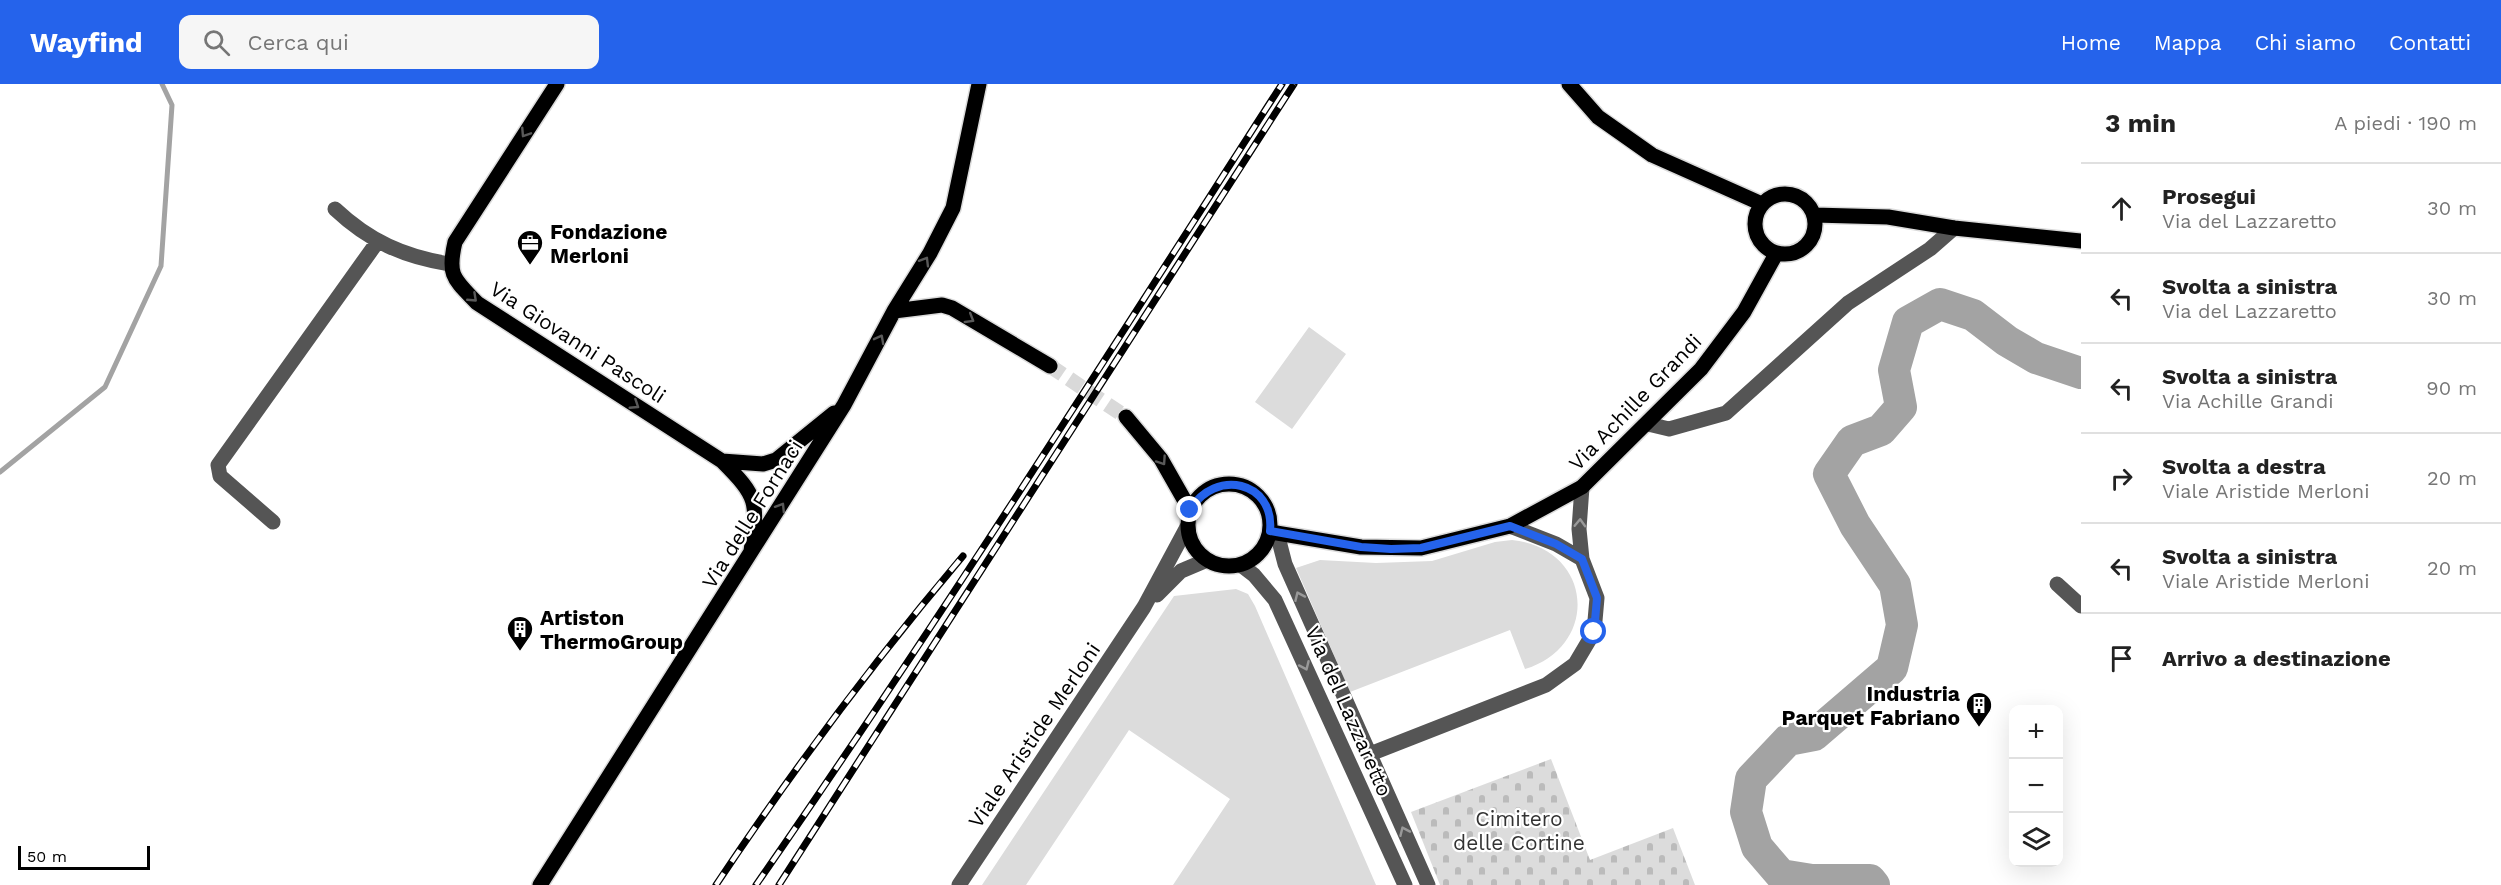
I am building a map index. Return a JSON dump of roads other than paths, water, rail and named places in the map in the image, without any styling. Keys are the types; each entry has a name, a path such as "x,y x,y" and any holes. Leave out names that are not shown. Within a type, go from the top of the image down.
{"main road":[{"path":"450,264 455,242 557,84"},
{"path":"894,311 953,208 979,84"},
{"path":"1569,84 1598,117 1652,155 1762,204"},
{"path":"1778,195 1796,196 1804,201 1814,215 1814,234 1810,242 1794,254 1776,254 1759,242 1755,232 1756,212 1762,204 1778,195"},
{"path":"1814,215 1888,217 1954,228 2081,241"},
{"name":"Via Achille Grandi","path":"1274,532 1391,549 1421,548 1510,526 1582,487 1701,369 1744,312 1776,254"},
{"name":"Via Giovanni Pascoli","path":"450,264 453,279 477,303 723,461 746,485 754,500 756,516 750,557"},
{"path":"894,311 942,305 952,308 1050,366"},
{"name":"Via delle Fornaci","path":"540,885 750,557 844,405 894,311"},
{"name":"Via Giovanni Pascoli","path":"723,461 763,464 776,460 844,405"},
{"path":"1126,417 1161,459 1190,510 1197,499 1212,488 1231,484 1243,486 1254,492 1267,508 1274,532 1261,552 1241,565 1220,566 1198,554 1190,541 1187,527"},
{"name":"Viale Aristide Merloni","path":"1187,527 1190,510"}],"street":[{"path":"335,209 350,224 378,241 416,259 450,264"},
{"path":"1648,424 1669,429 1726,413 1848,303 1930,249 1954,228"},
{"path":"273,522 220,476 218,465 378,241"},
{"name":"Via del Lazzaretto","path":"1370,754 1546,685 1575,664 1594,632 1597,598 1582,559 1579,529 1582,487"},
{"path":"1510,526 1556,544 1582,559"},
{"name":"Viale Aristide Merloni","path":"959,885 1144,608 1187,527"},
{"name":"Via del Lazzaretto","path":"1274,532 1285,564 1428,885"},
{"name":"Viale Aristide Merloni","path":"1144,608 1181,571 1207,560"},
{"name":"Via del Lazzaretto","path":"1241,565 1254,575 1275,600 1403,884"},
{"path":"2058,584 2081,606"}],"waterway":[{"path":"0,472 105,387 161,266 172,105 162,84"},
{"path":"1874,885 1870,880 1812,880 1781,875 1757,847 1746,812 1751,779 1788,740 1814,735 1892,668 1902,625 1895,585 1855,525 1829,474 1852,441 1881,430 1901,407 1894,370 1908,322 1940,304 1973,315 2007,341 2036,358 2081,373"}],"tunnel":[{"path":"1050,366 1126,417"}],"railway":[{"path":"756,885 957,587 1282,84"},
{"path":"779,885 1294,84"},
{"path":"716,885 774,800 835,717 963,556"}],"place":[{"name":"Fondazione Merloni","path":"530,266"},
{"name":"Artiston ThermoGroup","path":"520,652"},
{"name":"Industria Parquet Fabriano","path":"1979,728"}],"park label":[{"name":"Cimitero delle Cortine","path":"1519,830"}]}
